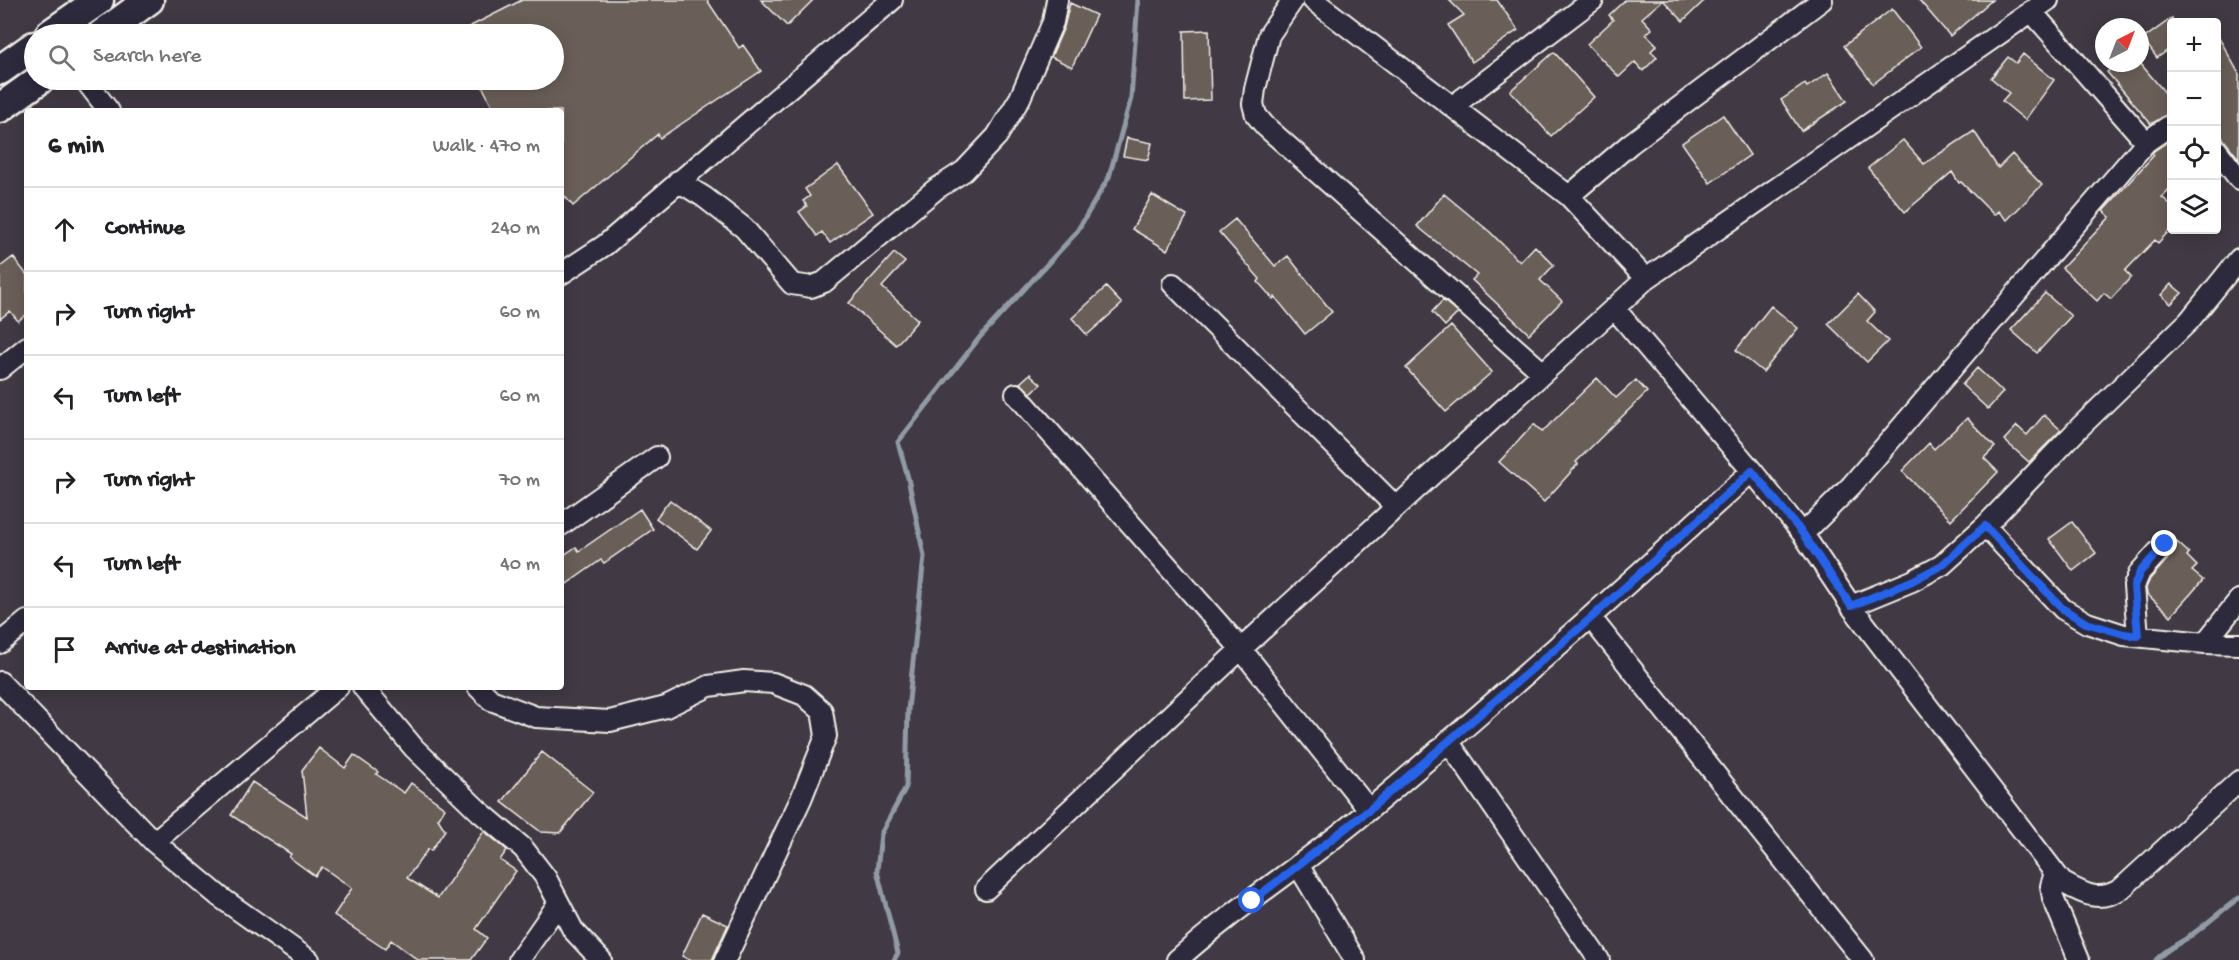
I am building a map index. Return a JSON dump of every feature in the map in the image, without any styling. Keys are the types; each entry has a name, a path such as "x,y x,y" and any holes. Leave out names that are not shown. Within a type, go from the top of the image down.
{"highway":[{"path":"65,24 99,0"},
{"path":"116,24 149,0"},
{"path":"0,70 24,53"},
{"path":"0,108 25,90"}],"street":[{"path":"564,272 605,245 892,0"},
{"path":"678,181 704,197 744,228 792,284 811,287 824,282 936,189 964,171 997,136 1020,98 1053,22 1057,0"},
{"path":"1293,0 1269,35 1255,89 1253,104 1256,115 1265,126 1543,373"},
{"path":"1313,0 1569,196 1646,279"},
{"path":"1454,106 1593,0"},
{"path":"1569,196 1630,144 1822,0"},
{"path":"986,889 1241,649 1646,279 2043,3 2146,142"},
{"path":"93,90 108,108"},
{"path":"1803,534 1851,486 2146,142 2169,126"},
{"path":"2221,154 2239,179"},
{"path":"1851,606 1912,581 1942,565 1985,526 2080,427 2189,321 2239,259"},
{"path":"1173,284 1396,507"},
{"path":"1614,309 1803,534 1851,606 2062,882 2095,897 2109,896 2121,889 2239,781"},
{"path":"0,369 24,349"},
{"path":"1016,394 1241,649 1369,810"},
{"path":"564,523 657,457"},
{"path":"1177,960 1205,934 1369,810 1591,618 1752,471"},
{"path":"1985,526 2063,609 2086,623 2138,636 2239,644"},
{"path":"2138,636 2134,586 2140,572 2165,544"},
{"path":"2205,643 2239,600"},
{"path":"1591,618 1863,960"},
{"path":"0,643 24,623"},
{"path":"481,690 491,700 536,717 610,721 666,707 710,686 744,681 773,683 804,695 822,711 826,736 801,799 725,960"},
{"path":"0,682 154,842 220,897 309,960"},
{"path":"154,842 334,690"},
{"path":"366,690 414,748 479,811 523,848 546,878 573,930 601,960"},
{"path":"1448,741 1599,960"},
{"path":"1298,865 1355,960"},
{"path":"2055,873 2051,886 2054,898 2079,960"},
{"path":"519,960 558,904"}],"building":[{"path":"522,0 707,0 739,48 743,45 761,71 660,138 658,134 573,206 564,196 564,108 493,108 484,90 564,90 564,24 475,24"},
{"path":"761,0 813,0 787,26"},
{"path":"1449,0 1497,0 1518,30 1472,62 1448,25 1464,15"},
{"path":"1625,0 1663,0 1642,18 1652,29 1646,34 1657,45 1651,51 1657,57 1643,71 1635,62 1619,77 1587,44 1613,20 1609,15"},
{"path":"1663,0 1705,0 1683,21"},
{"path":"1919,0 1992,0 1950,36"},
{"path":"1070,3 1096,15 1072,67 1051,57 1064,27"},
{"path":"1892,9 1921,47 1873,84 1844,46"},
{"path":"2167,22 2167,51 2157,58 2149,47 2149,35"},
{"path":"1209,30 1211,100 1185,101 1184,31"},
{"path":"2221,41 2239,74 2239,159 2221,136"},
{"path":"1554,52 1594,97 1551,136 1510,91"},
{"path":"2023,54 2054,80 2025,120 2002,101 2009,93 1991,78 2008,57 2016,63"},
{"path":"2107,72 2148,72 2167,95 2167,115 2151,124"},
{"path":"1828,73 1847,101 1801,131 1781,100 1805,84 1807,87"},
{"path":"1723,115 1750,155 1710,183 1682,143"},
{"path":"1974,131 1998,168 2012,154 2042,185 2007,220 1998,211 1994,215 1961,182 1959,183 1952,172 1905,212 1868,168 1903,140 1924,164"},
{"path":"1127,138 1152,143 1148,160 1123,156"},
{"path":"2167,142 2167,192 2162,197 2167,202 2167,233 2158,243 2155,240 2125,271 2131,277 2111,299 2104,293 2097,301 2062,268 2110,217 2103,211 2154,155 2152,153"},
{"path":"838,165 873,213 830,243 822,232 817,236 799,212 807,206 803,201 810,196 805,189"},
{"path":"1444,194 1490,232 1520,262 1535,246 1554,265 1540,280 1562,301 1529,334 1472,280 1477,275 1417,226"},
{"path":"1152,195 1187,216 1167,250 1132,229"},
{"path":"1235,219 1275,266 1288,256 1332,312 1305,334 1275,297 1273,299 1258,282 1260,279 1219,232"},
{"path":"894,253 905,262 882,287 918,320 896,345 849,303"},
{"path":"13,257 24,271 24,316 18,321 10,311 0,319 0,267"},
{"path":"2171,284 2182,293 2171,304 2161,295"},
{"path":"1106,287 1122,304 1087,335 1072,318"},
{"path":"2045,293 2071,316 2037,353 2011,330"},
{"path":"1858,294 1875,312 1867,321 1888,341 1867,362 1828,324"},
{"path":"1443,300 1458,313 1445,326 1432,312"},
{"path":"1771,306 1798,328 1763,372 1736,350"},
{"path":"1451,326 1492,372 1446,412 1406,368"},
{"path":"1977,368 2003,392 1988,409 1962,385"},
{"path":"1030,374 1041,384 1031,393 1020,383"},
{"path":"1597,378 1616,398 1636,380 1647,392 1576,462 1578,464 1544,502 1499,462 1534,424 1542,432"},
{"path":"2044,415 2061,430 2029,462 2004,440 2017,426 2027,435"},
{"path":"1967,418 1995,447 1984,458 1998,472 1951,520 1902,471 1929,443 1934,449"},
{"path":"670,500 711,531 697,549 656,518"},
{"path":"640,509 653,529 604,563 601,560 564,586 564,555 576,547 579,551"},
{"path":"2072,522 2096,553 2073,571 2049,539"},
{"path":"2177,542 2189,553 2187,556 2197,566 2192,571 2203,580 2171,616 2147,594 2146,588 2150,579 2174,552"},
{"path":"319,748 345,768 354,755 378,772 376,774 404,793 411,783 445,808 438,819 445,830 431,851 428,849 407,878 438,898 484,831 507,850 500,860 516,871 476,929 487,938 471,960 418,960 391,940 385,949 334,915 352,888 322,867 315,876 289,857 291,854 231,815 252,782 307,817 302,770"},
{"path":"542,752 593,792 560,833 541,832 502,802"},
{"path":"702,913 728,925 712,960 689,960 682,956"}],"waterway":[{"path":"894,960 898,953 877,871 881,834 906,787 908,710 924,556 898,442 980,337 1076,233 1109,177 1131,98 1138,0"},
{"path":"2156,960 2239,898"}],"route":[{"path":"1252,901 1369,810 1591,618 1752,471 1803,534 1851,606 1912,581 1942,565 1985,526 2063,609 2086,623 2138,636 2134,586 2136,579 2165,544"}]}
